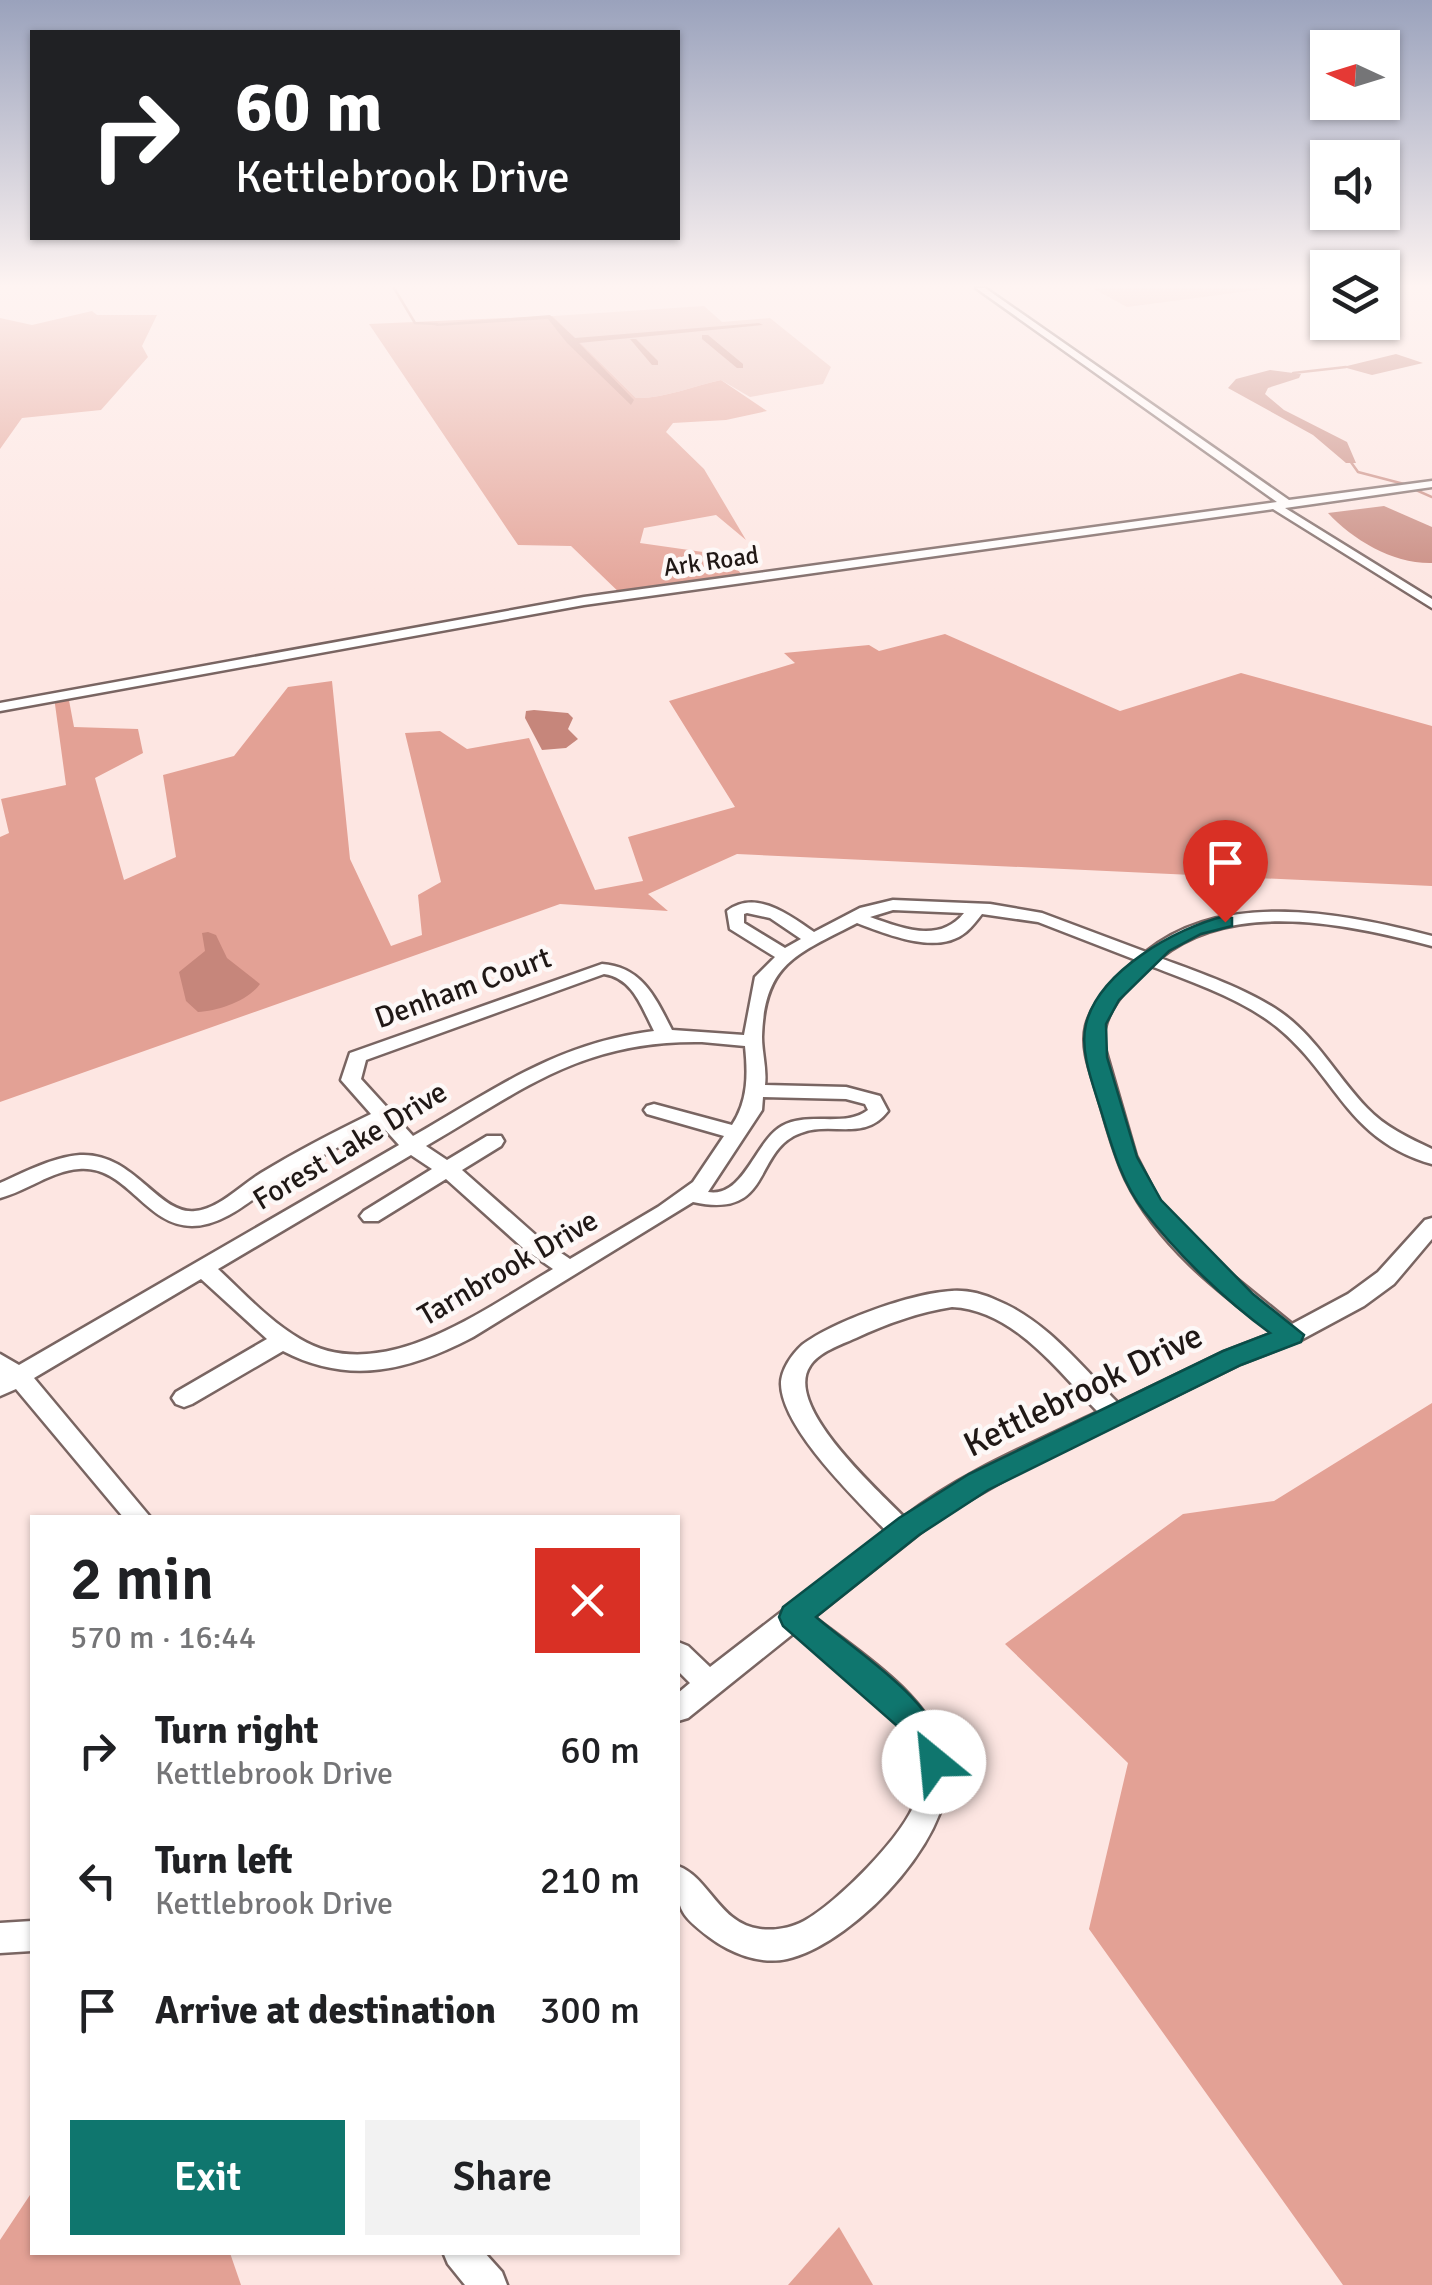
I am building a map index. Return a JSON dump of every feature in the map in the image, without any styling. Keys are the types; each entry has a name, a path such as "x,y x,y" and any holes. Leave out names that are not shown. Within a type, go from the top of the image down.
{"street":[{"path":"1128,395 1281,505 1432,604"},
{"name":"Ark Road","path":"0,707 552,606 1432,484"},
{"path":"813,939 765,908 753,905 735,911 736,924 784,955 856,917 893,905 978,908 1042,918 1213,984 1281,1021 1313,1051 1360,1113 1384,1134 1432,1158"},
{"path":"856,917 898,933 942,935 958,931 978,908"},
{"path":"1292,1335 1244,1301 1173,1232 1141,1189 1126,1157 1103,1081 1094,1035 1099,1014 1110,997 1149,958 1182,935 1241,920 1336,923 1432,941"},
{"name":"Tarnbrook Drive","path":"204,1268 284,1340 309,1354 346,1363 367,1364 408,1357 500,1311 691,1194 752,1110 756,1091 754,1042 762,982 784,955"},
{"name":"Denham Court","path":"568,1268 531,1243 447,1170 410,1145 381,1116 352,1080 358,1057 592,971 619,970 631,978 664,1034"},
{"name":"Forest Lake Drive","path":"6,1375 204,1268 554,1063 616,1040 664,1034 709,1034 754,1042"},
{"path":"691,1194 721,1200 734,1195 772,1144 788,1130 811,1124 866,1122 878,1112 874,1100 857,1094 756,1091"},
{"path":"654,1110 738,1133"},
{"path":"0,1191 65,1166 94,1162 119,1170 170,1213 191,1219 216,1212 270,1176 381,1116"},
{"path":"371,1216 494,1141"},
{"name":"Kettlebrook Drive","path":"680,1707 903,1532 1002,1469 1232,1358 1292,1335 1376,1286 1432,1225"},
{"path":"903,1532 816,1436 798,1408 793,1389 795,1371 816,1348 925,1304 950,1299 976,1302 1002,1312 1033,1334 1116,1416"},
{"path":"184,1398 284,1340"},
{"path":"6,1375 136,1515"},
{"path":"680,1884 702,1914 730,1935 768,1946 804,1941 835,1921 865,1894 908,1844 928,1812 933,1796 934,1762 920,1730 864,1674 794,1617"},
{"path":"680,1656 710,1684"},
{"path":"0,1938 30,1936"},
{"path":"463,2255 489,2285"}],"shaded area":[{"path":"0,395 115,395 101,410 22,418 0,449"},
{"path":"417,395 633,395 646,398 743,395 767,411 726,420 673,423 666,432 704,469 746,540 716,515 644,528 640,543 724,555 747,580 625,598 571,546 518,545"},
{"path":"633,395 664,395 646,398"},
{"path":"1240,395 1266,395 1284,410 1347,442 1356,463 1346,463 1313,435"},
{"path":"1384,506 1432,527 1432,563 1389,555 1349,532 1328,513"},
{"path":"945,634 1120,711 1241,673 1432,726 1432,886 737,854 648,894 668,911 560,904 0,1102 0,837 9,833 1,799 66,785 54,697 68,695 74,727 138,729 143,753 95,778 124,880 176,857 163,775 234,756 288,687 332,681 350,859 391,946 422,935 418,895 441,882 405,733 440,731 467,749 529,738 595,890 643,881 628,837 735,807 669,701 795,663 784,653 869,645 879,651"},
{"path":"526,711 568,713 573,718 568,729 578,739 566,748 542,750 525,718"},
{"path":"202,933 216,935 227,958 260,984 232,1004 198,1012 186,1001 179,972 205,951"},
{"path":"1432,1403 1432,2285 1343,2285 1089,1929 1128,1763 1005,1644 1183,1514 1274,1501"},
{"path":"30,2195 30,2255 231,2255 241,2285 0,2285 0,2240"},
{"path":"839,2227 873,2285 788,2285"}],"waterway":[{"path":"624,395 631,402"},
{"path":"1348,458 1358,472 1404,484"},
{"path":"1416,490 1432,497"}],"route":[{"path":"934,1762 930,1746 907,1715 794,1617 932,1510 978,1482 1232,1358 1292,1335 1244,1301 1173,1232 1152,1205 1126,1157 1096,1057 1096,1024 1110,997 1162,946 1194,930 1225,922"}]}
